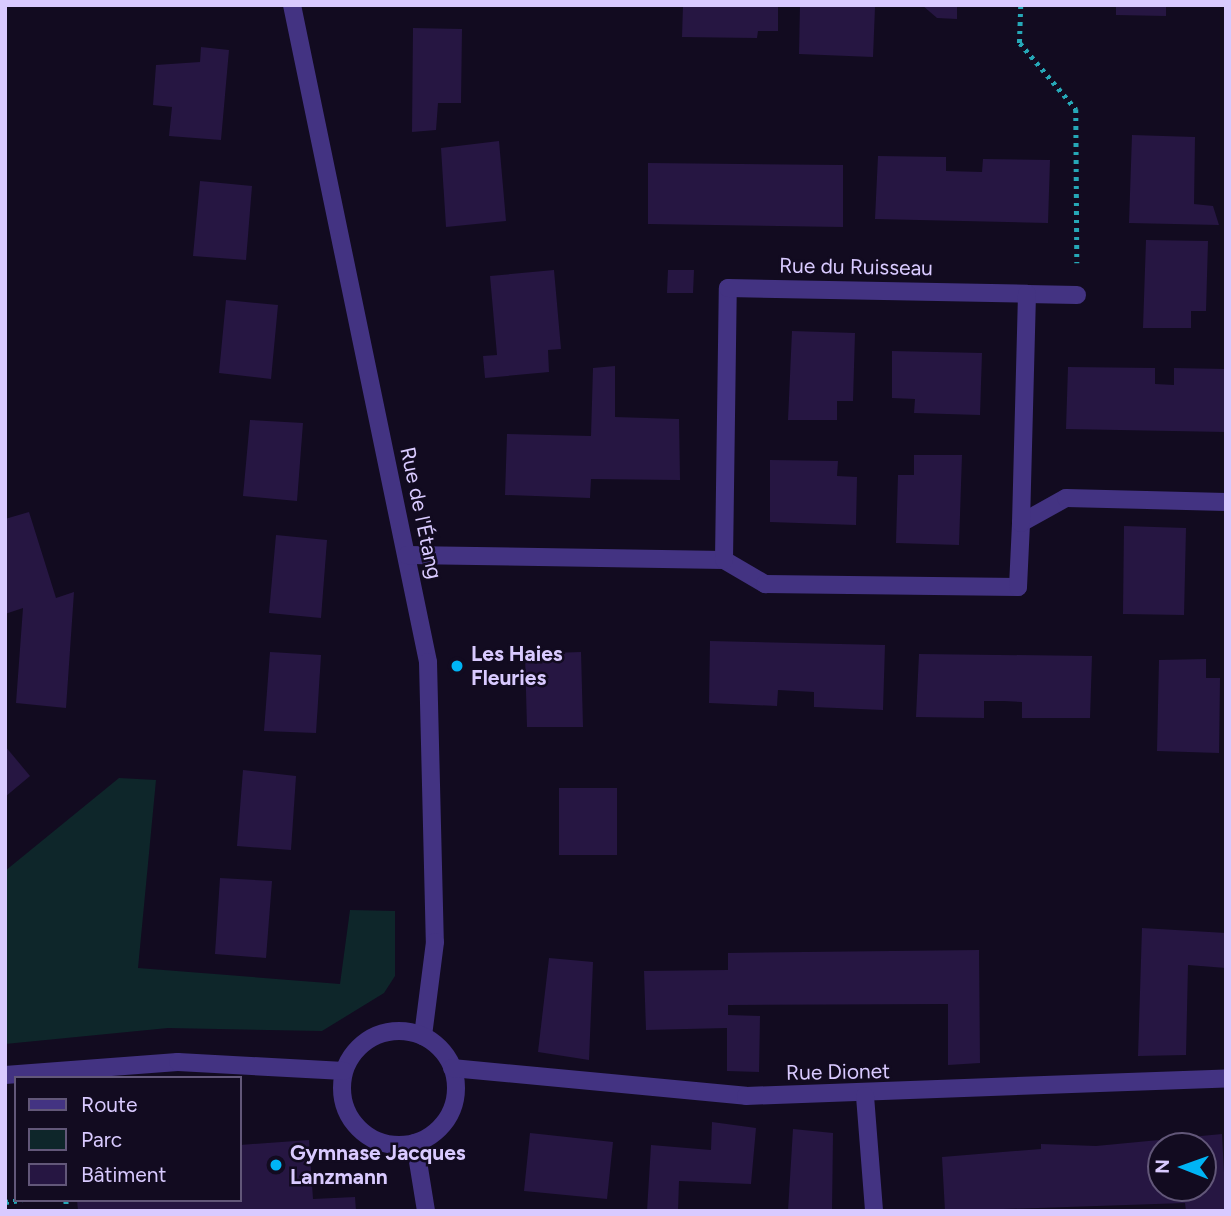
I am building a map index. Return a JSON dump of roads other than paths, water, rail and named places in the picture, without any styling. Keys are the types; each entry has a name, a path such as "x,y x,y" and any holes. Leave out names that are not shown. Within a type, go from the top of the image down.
{"street":[{"name":"Rue de l'Étang","path":"292,5 407,555 431,701 435,943 423,1036"},
{"name":"Rue du Ruisseau","path":"724,560 729,288 1027,294"},
{"path":"407,555 724,560 765,584 1018,587 1027,294 1077,295"},
{"path":"1021,523 1066,498 1226,502"},
{"path":"385,1032 423,1036 453,1068 453,1105 432,1135 415,1143 380,1142 352,1122 343,1097 344,1071 352,1054 385,1032"},
{"path":"5,1075 178,1062 344,1071"},
{"name":"Rue Dionet","path":"453,1068 746,1096 865,1096 1226,1078"},
{"path":"865,1096 874,1211"},
{"path":"415,1143 426,1211"}],"place":[{"name":"Les Haies Fleuries","path":"457,666"},
{"name":"Gymnase Jacques Lanzmann","path":"276,1165"}]}
